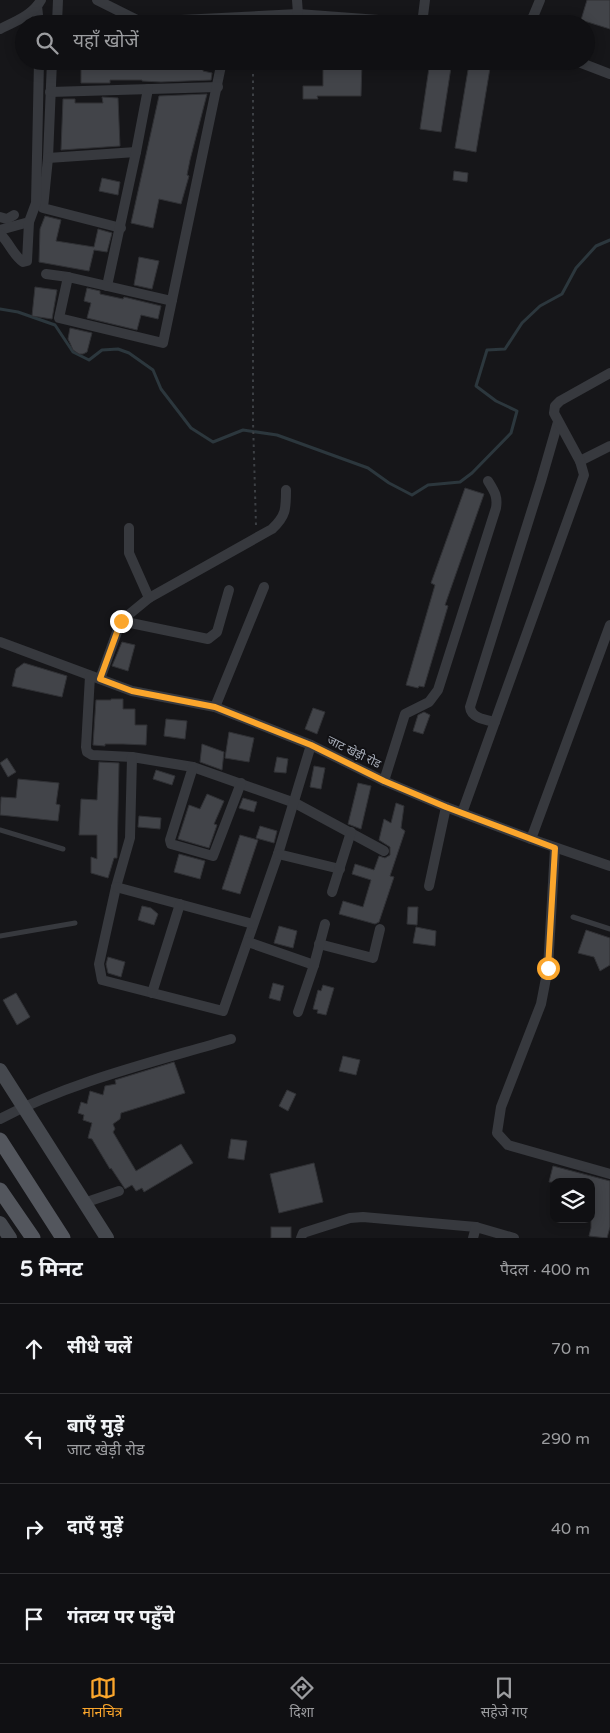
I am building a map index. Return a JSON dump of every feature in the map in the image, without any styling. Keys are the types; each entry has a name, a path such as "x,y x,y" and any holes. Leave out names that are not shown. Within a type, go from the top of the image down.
{"main road":[{"path":"0,1140 63,1238"},
{"path":"0,1190 33,1238"}],"street":[{"path":"57,15 58,0"},
{"path":"97,0 127,15"},
{"path":"297,0 298,14"},
{"path":"423,15 425,0"},
{"path":"534,15 540,0"},
{"path":"25,15 39,3"},
{"path":"288,15 311,15"},
{"path":"0,30 15,21"},
{"path":"595,68 610,74"},
{"path":"0,234 17,258 23,262 27,261 30,222 36,203 40,70"},
{"path":"51,70 48,158 43,208 120,228"},
{"path":"68,277 59,318 163,343 221,70"},
{"path":"50,92 218,87"},
{"path":"107,286 148,89"},
{"path":"48,158 136,152"},
{"path":"0,217 7,219 14,215"},
{"path":"0,230 30,222"},
{"path":"46,274 68,277 172,301"},
{"path":"462,813 584,475 580,461 558,422 554,412 555,406 560,401 610,373"},
{"path":"495,722 473,714 470,711 470,707 558,422"},
{"path":"580,461 610,446"},
{"path":"384,781 405,714 429,702 438,690 496,508 496,493 488,481"},
{"path":"286,490 286,508 280,522 272,529 149,598 121,621 95,678 86,747 87,752 92,755 132,757 193,766 294,803 384,851"},
{"path":"129,528 129,554 149,598"},
{"path":"215,707 264,587"},
{"path":"121,621 208,639 217,632 229,590"},
{"path":"531,839 610,625"},
{"name":"जाट खेड़ी रोड","path":"0,642 132,691 215,707 311,745 384,781 446,807 555,848 610,866"},
{"path":"132,757 130,838 116,887 99,964 102,980 223,1011 278,854 311,745"},
{"path":"193,766 170,840 171,844 213,856 241,783"},
{"path":"429,886 446,807"},
{"path":"332,892 351,832"},
{"path":"555,848 548,968 541,1004 501,1107 497,1133 508,1145 610,1174"},
{"path":"278,854 340,869"},
{"path":"116,887 253,924"},
{"path":"152,993 180,904"},
{"path":"298,1012 314,965 325,924"},
{"path":"319,944 373,958 380,928"},
{"path":"248,942 314,965"},
{"path":"0,1119 24,1106 87,1082 231,1039"},
{"path":"0,1070 107,1238"},
{"path":"84,1203 119,1191"},
{"path":"300,1238 303,1233 350,1218 363,1217 476,1227 514,1238"},
{"path":"0,1223 10,1238"},
{"path":"473,1238 476,1227"}],"lane":[{"path":"0,830 63,849"},
{"path":"573,918 609,926"},
{"path":"0,936 75,923"}],"path":[{"path":"253,70 253,421 256,537"}],"building":[{"path":"587,0 610,0 610,29 595,24 595,15 582,15"},
{"path":"81,70 203,70 212,73 211,80 161,82 110,80 110,83 81,83"},
{"path":"323,70 362,70 361,96 317,96 318,99 303,99 303,86 323,86"},
{"path":"429,70 451,70 441,132 420,129"},
{"path":"468,70 490,70 476,152 455,148"},
{"path":"207,94 181,204 159,199 153,228 131,223 159,96"},
{"path":"102,97 118,98 120,146 61,150 63,99 75,99 75,103 103,103"},
{"path":"454,171 468,173 467,182 453,180"},
{"path":"102,178 120,182 118,195 99,191"},
{"path":"45,216 61,220 56,241 94,247 98,229 112,233 107,252 94,250 89,271 39,262 40,229"},
{"path":"139,257 159,261 152,289 134,285"},
{"path":"35,287 57,290 52,319 32,316"},
{"path":"87,288 100,291 100,294 123,299 124,297 161,306 158,319 141,315 137,330 87,318 91,303 84,301"},
{"path":"70,328 92,333 87,352 79,354 73,350 68,339"},
{"path":"465,488 484,494 445,605 448,606 424,687 419,686 418,688 406,685 435,585 431,583"},
{"path":"122,642 135,645 128,671 112,666"},
{"path":"24,663 67,676 62,697 12,686 16,669"},
{"path":"123,699 123,709 135,709 135,725 147,725 146,745 93,745 96,700"},
{"path":"313,708 325,712 317,734 305,729"},
{"path":"424,712 430,715 423,734 413,731 418,715"},
{"path":"166,719 187,721 185,739 164,736"},
{"path":"229,732 254,738 249,762 225,758"},
{"path":"202,744 224,752 222,770 200,762"},
{"path":"277,757 288,759 286,773 274,772"},
{"path":"7,758 16,772 8,777 0,763"},
{"path":"99,762 119,763 117,858 114,858 108,878 91,873 91,857 97,859 97,835 79,835 81,799 97,800"},
{"path":"314,766 325,768 321,789 310,787"},
{"path":"156,770 175,776 172,785 153,779"},
{"path":"18,779 59,783 56,804 60,805 58,821 0,815 1,797 16,798"},
{"path":"358,783 371,786 361,829 348,824"},
{"path":"207,794 224,801 214,824 217,825 209,848 178,839 189,805 200,809"},
{"path":"243,798 257,802 254,812 239,808"},
{"path":"396,803 404,806 401,828 405,831 390,876 394,877 379,922 375,924 339,914 343,901 363,907 371,880 352,874 355,864 374,870 379,856 385,858 390,855 390,847 379,840 384,819 391,823"},
{"path":"139,816 161,818 160,829 138,827"},
{"path":"260,826 277,831 274,843 256,838"},
{"path":"240,835 258,840 240,894 222,889"},
{"path":"179,854 205,861 200,879 174,872"},
{"path":"142,906 151,908 158,914 154,925 138,920"},
{"path":"408,907 418,907 417,925 407,924"},
{"path":"279,926 297,931 293,948 274,943"},
{"path":"416,927 436,931 435,946 413,943"},
{"path":"586,930 610,938 610,965 600,971 594,957 578,953"},
{"path":"108,957 125,962 121,977 108,973 106,964"},
{"path":"273,983 284,986 280,1001 269,998"},
{"path":"323,985 334,988 326,1015 317,1013 318,1010 313,1009 318,990 321,991"},
{"path":"16,993 30,1017 17,1025 3,1000"},
{"path":"343,1056 360,1060 356,1075 339,1071"},
{"path":"174,1062 185,1093 121,1113 120,1119 113,1124 115,1129 113,1132 136,1171 181,1144 193,1163 144,1192 142,1188 136,1191 132,1185 125,1189 110,1169 92,1139 88,1138 92,1123 83,1120 84,1115 78,1113 81,1102 87,1104 90,1091 103,1095 105,1086 116,1084 115,1080"},
{"path":"287,1090 296,1094 288,1111 279,1106"},
{"path":"231,1139 247,1141 244,1160 228,1158"},
{"path":"314,1163 323,1202 279,1213 270,1174"},
{"path":"553,1166 610,1181 610,1227 607,1238 589,1236 591,1223 595,1223 595,1178 550,1178"},
{"path":"271,1227 291,1227 291,1238 271,1238"}],"waterway":[{"path":"0,309 18,312 55,325 73,352 89,360 102,350 118,349 129,353 153,370 161,389 191,428 213,442 243,430 277,435 368,468 389,483 412,495 428,485 460,482 472,473 511,433 517,411 496,401 476,386 487,350 505,349 522,323 540,306 562,294 576,268 596,246 610,240"}],"route":[{"path":"121,621 100,679 132,691 215,707 311,745 384,781 446,807 555,848 548,968"}]}
